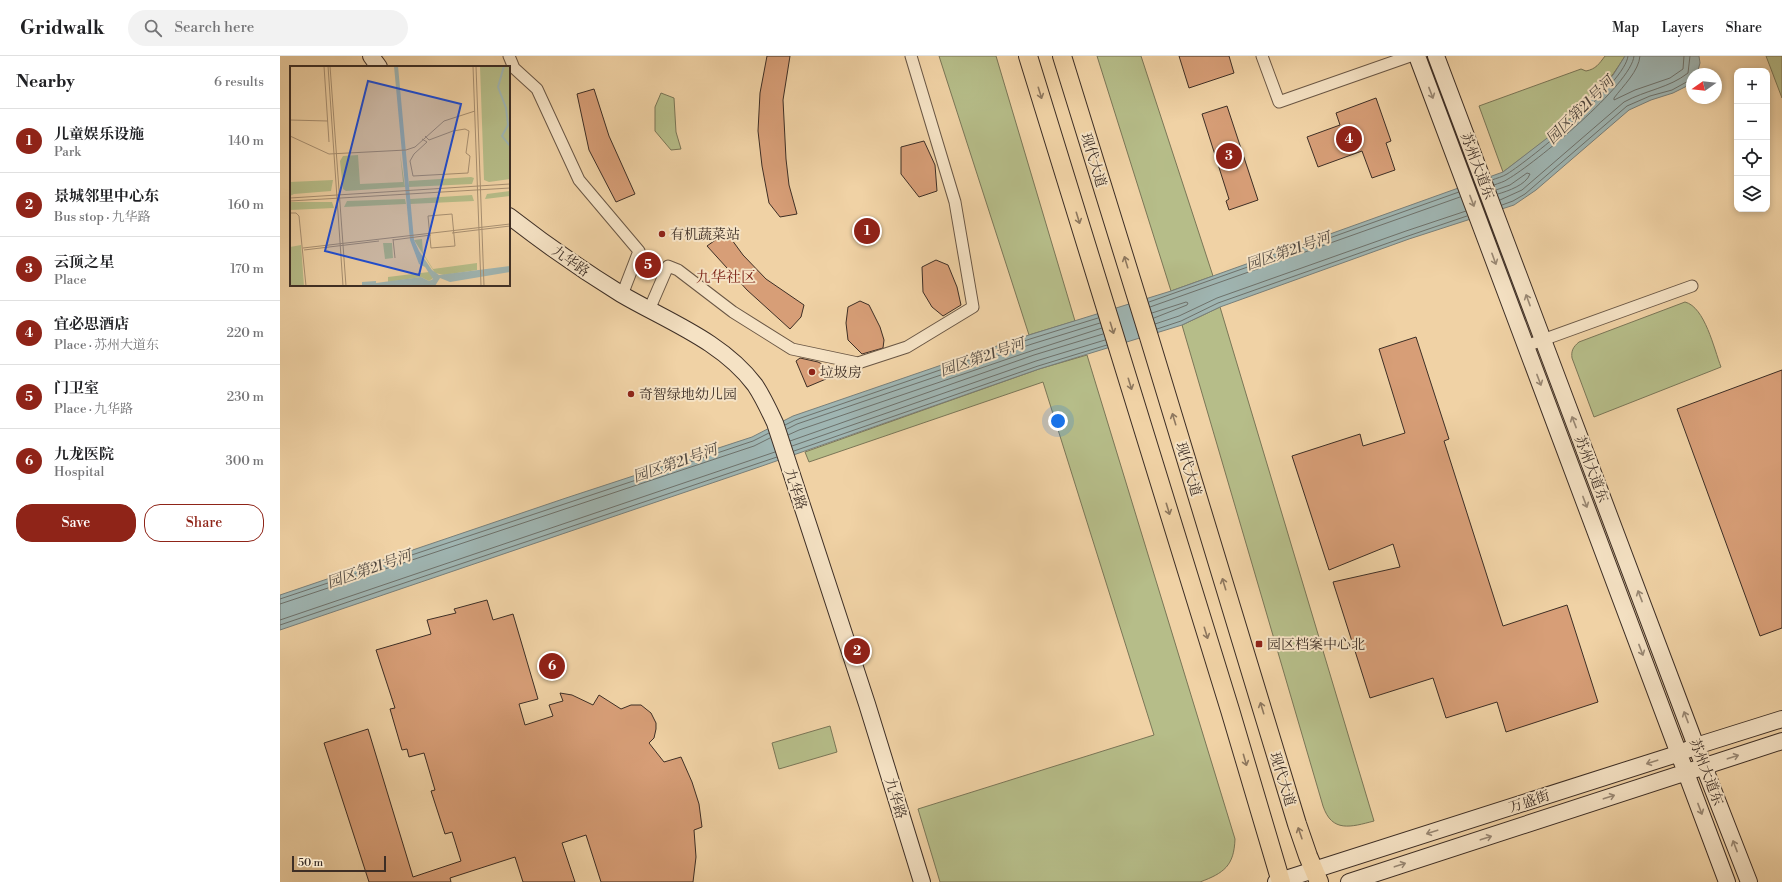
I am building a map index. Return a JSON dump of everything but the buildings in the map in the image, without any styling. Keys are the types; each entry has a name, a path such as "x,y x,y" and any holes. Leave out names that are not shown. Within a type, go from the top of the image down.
{"main road":[{"path":"371,56 378,66"},
{"path":"1028,56 1228,702 1279,882"},
{"name":"现代大道","path":"1062,56 1138,299 1297,824 1316,876"},
{"name":"苏州大道东","path":"1417,56 1680,753 1727,882"},
{"name":"苏州大道东","path":"1436,56 1498,216 1543,340 1696,746 1749,882"},
{"name":"九华路","path":"510,217 578,267 622,295 713,345 727,356 755,385 775,423 867,704 922,882"},
{"name":"万盛街","path":"1279,882 1316,876 1680,753 1696,746 1782,719"},
{"name":"万盛街","path":"1349,882 1782,741"}],"street":[{"path":"509,56 514,68 537,89 579,180 639,251 622,295"},
{"path":"649,310 668,266 678,270 733,312 792,349 858,363 907,347 973,307 955,202 912,56"},
{"path":"1262,56 1279,102 1410,56"},
{"path":"1526,346 1692,286"}],"green space":[{"path":"939,56 996,56 1075,321 1029,335"},
{"path":"1097,56 1141,56 1213,276 1171,291"},
{"path":"1605,56 1625,56 1614,73 1586,105 1537,147 1503,172 1479,106 1581,69 1586,71 1592,69 1597,66"},
{"path":"1766,56 1782,56 1782,98"},
{"path":"661,93 674,98 676,132 681,149 671,150 655,131 655,107"},
{"path":"1685,302 1692,305 1703,320 1712,340 1721,367 1594,417 1572,358 1572,351 1575,346 1579,342"},
{"path":"1220,307 1374,821 1358,825 1343,826 1332,821 1327,815 1323,806 1182,325"},
{"path":"1087,355 1235,839 1232,856 1230,862 1221,872 1200,882 940,882 918,809 1154,735 1043,382 809,462 805,452 1039,369"},
{"path":"830,726 837,752 779,769 772,743"}],"water":[{"name":"园区第21号河","path":"1625,56 1699,56 1700,63 1699,68 1686,68 1686,86 1629,110 1536,190 1514,205 1409,239 1220,307 1182,325 1039,369 762,466 280,630 280,595 752,437 793,416 1029,335 1171,291 1503,172 1555,132 1587,104 1613,75"}],"place":[{"name":"宜必思酒店","path":"1349,139"},
{"name":"云顶之星","path":"1229,156"},
{"name":"儿童娱乐设施","path":"867,231"},
{"name":"有机蔬菜站","path":"662,234"},
{"name":"门卫室","path":"648,265"},
{"name":"垃圾房","path":"812,372"},
{"name":"奇智绿地幼儿园","path":"631,394"},
{"name":"园区档案中心北","path":"1259,644"},
{"name":"景城邻里中心东","path":"857,651"},
{"name":"九龙医院","path":"552,666"}],"district":[{"name":"九华社区","path":"726,277"}]}
